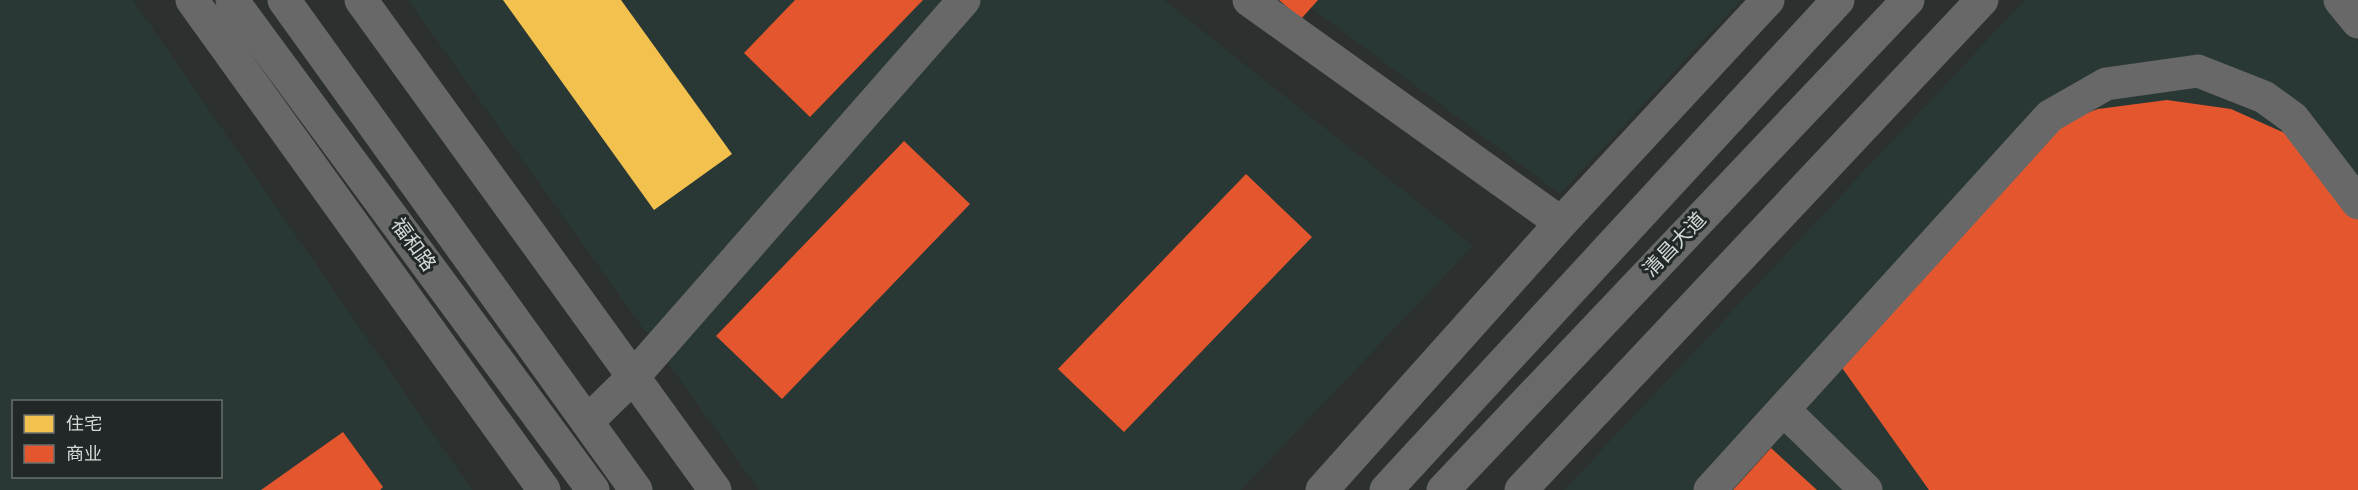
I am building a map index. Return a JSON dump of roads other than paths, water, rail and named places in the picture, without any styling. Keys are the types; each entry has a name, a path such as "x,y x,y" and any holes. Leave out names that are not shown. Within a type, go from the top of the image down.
{"main road":[{"path":"1386,490 1838,0"},
{"name":"清昌大道","path":"1443,490 1908,0"}],"street":[{"path":"192,0 544,490"},
{"name":"福和路","path":"232,0 593,490"},
{"name":"福和路","path":"284,0 636,490"},
{"path":"361,0 715,490"},
{"path":"587,422 633,377 964,0"},
{"path":"1248,0 1561,223"},
{"path":"1322,490 1561,223 1768,0"},
{"path":"1521,490 1982,0"},
{"path":"2340,0 2358,22"},
{"path":"1710,490 2050,116 2106,84 2198,71 2264,97 2293,118 2358,203"},
{"path":"1784,410 1866,490"}]}
